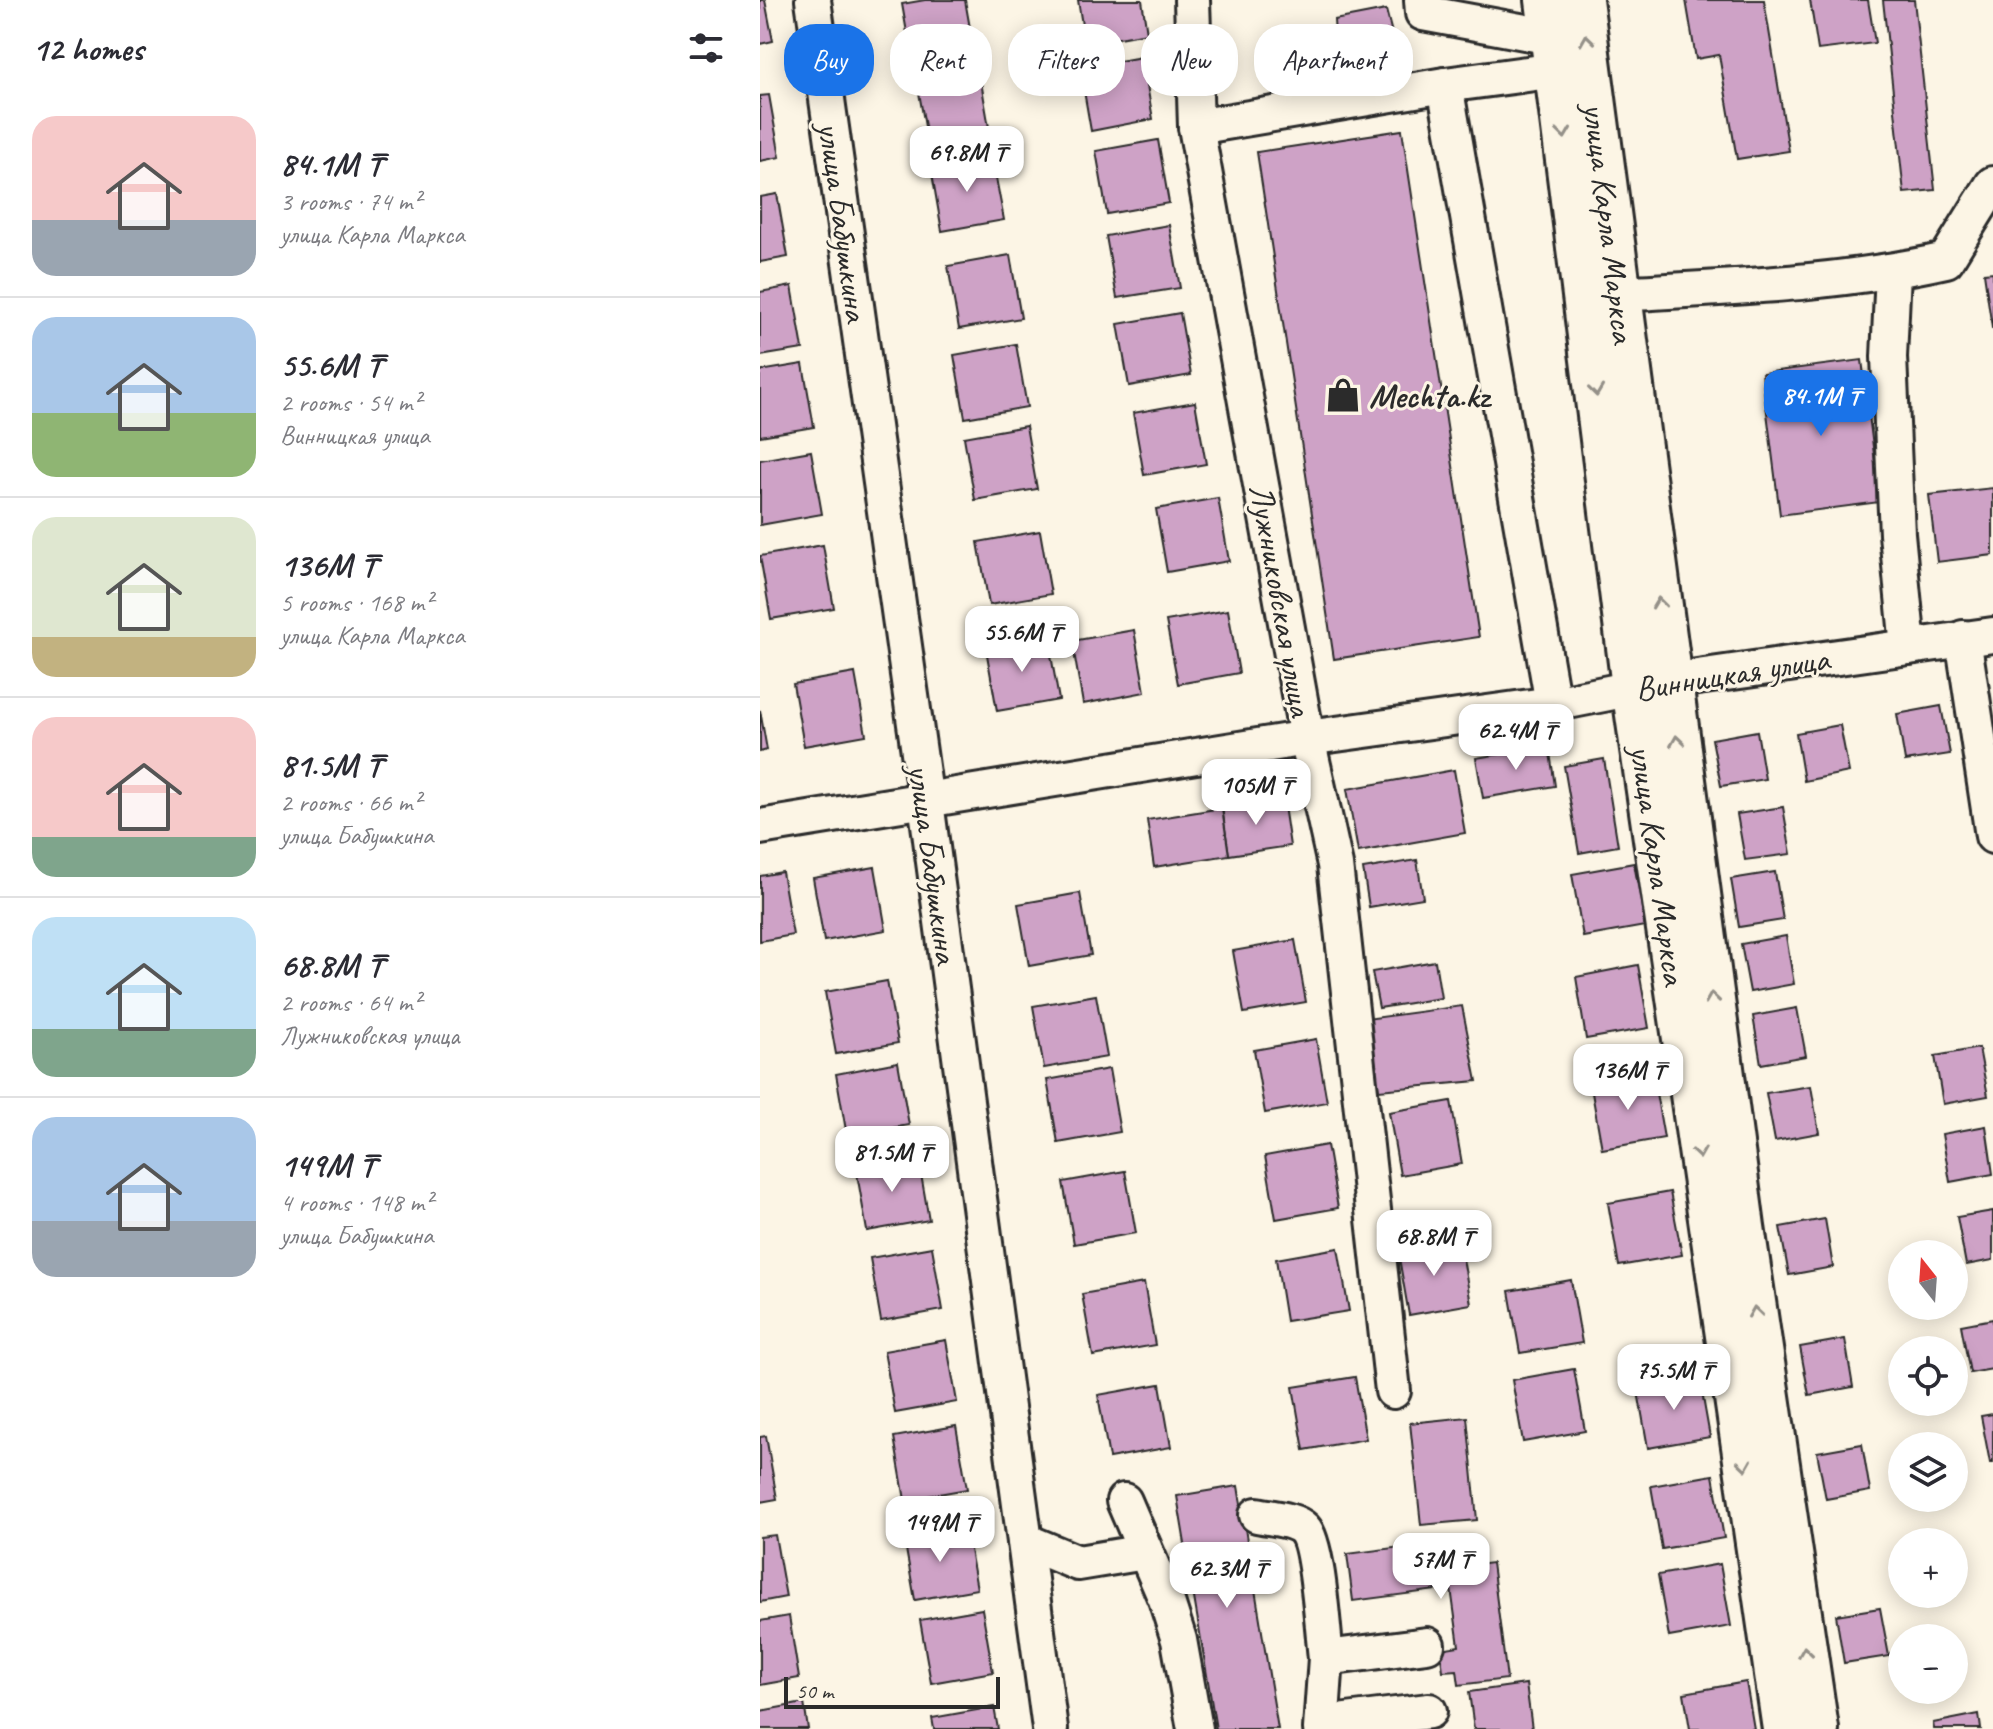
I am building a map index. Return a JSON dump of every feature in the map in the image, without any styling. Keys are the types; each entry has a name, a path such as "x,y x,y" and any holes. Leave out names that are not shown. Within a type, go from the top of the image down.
{"main road":[{"name":"улица Карла Маркса","path":"1581,0 1620,294 1651,684 1784,1729"},
{"name":"улица Карла Маркса","path":"1552,36 1651,684 1743,1227 1817,1729"}],"street":[{"name":"улица Бабушкина","path":"813,0 926,802 1050,1729"},
{"name":"Лужниковская улица","path":"1192,0 1196,127 1307,738 1335,865 1393,1391"},
{"path":"1422,0 1423,13 1552,36"},
{"path":"1196,127 1445,85 1552,36"},
{"path":"1445,85 1553,704"},
{"path":"1620,294 1781,284 1893,272 1946,260 1993,184"},
{"path":"1893,272 1889,357 1897,534 1908,647"},
{"name":"Винницкая улица","path":"760,827 1307,738 1553,704 1651,684 1978,637"},
{"path":"1978,637 1993,836"},
{"path":"1124,1501 1166,1599 1179,1640 1195,1729"},
{"path":"1257,1515 1290,1522 1304,1529 1313,1546 1326,1658 1322,1726 1429,1711"},
{"path":"1025,1541 1078,1563 1145,1552"},
{"path":"1326,1658 1427,1645"}],"building":[{"path":"760,0 765,0 773,41 760,44"},
{"path":"925,0 965,0 969,24 905,24 902,4"},
{"path":"1078,0 1142,0 1146,24 1141,24 1141,34 1125,37 1125,24 1082,24"},
{"path":"1686,0 1764,0 1789,151 1737,159 1719,55 1696,59"},
{"path":"1810,0 1868,0 1875,43 1818,50"},
{"path":"1883,0 1914,0 1935,190 1904,193"},
{"path":"1386,10 1390,24 1334,24 1334,20"},
{"path":"1141,57 1141,96 1149,96 1153,119 1091,131 1085,96 1125,96 1125,60"},
{"path":"769,95 780,157 760,161 760,96"},
{"path":"920,96 983,96 991,139 929,149"},
{"path":"1402,130 1479,637 1334,659 1257,152"},
{"path":"1158,140 1169,203 1107,214 1096,151"},
{"path":"992,157 1004,220 942,231 931,168"},
{"path":"777,194 788,257 760,262 760,197"},
{"path":"1169,225 1180,288 1117,298 1106,236"},
{"path":"1010,255 1021,318 959,329 948,266"},
{"path":"1993,272 1993,328 1992,328 1984,273"},
{"path":"792,286 803,349 760,356 760,292"},
{"path":"1180,313 1191,375 1129,386 1118,324"},
{"path":"1016,344 1027,407 965,418 954,355"},
{"path":"1862,360 1880,502 1780,515 1762,373"},
{"path":"803,364 814,427 760,436 760,371"},
{"path":"1195,402 1206,464 1144,475 1133,413"},
{"path":"1026,426 1037,489 975,500 964,437"},
{"path":"811,451 822,514 760,525 760,460"},
{"path":"1993,488 1993,555 1937,562 1929,495"},
{"path":"1218,498 1229,561 1167,572 1156,509"},
{"path":"1040,531 1051,594 989,605 978,542"},
{"path":"823,545 834,608 771,619 760,556"},
{"path":"1228,610 1239,673 1178,684 1166,621"},
{"path":"1134,630 1145,692 1083,704 1072,641"},
{"path":"1048,638 1059,700 997,711 986,649"},
{"path":"855,673 866,735 804,746 793,684"},
{"path":"1941,706 1950,754 1905,761 1897,714"},
{"path":"760,710 767,750 760,752"},
{"path":"1840,725 1849,772 1804,781 1796,733"},
{"path":"1757,731 1765,779 1721,786 1712,739"},
{"path":"1549,746 1555,786 1483,798 1476,758"},
{"path":"1604,759 1618,846 1579,853 1564,766"},
{"path":"1454,770 1465,833 1358,852 1347,789"},
{"path":"1283,799 1290,846 1229,855 1222,808"},
{"path":"1783,807 1791,854 1745,860 1737,814"},
{"path":"1222,808 1229,855 1154,867 1147,820"},
{"path":"1417,860 1423,898 1369,907 1363,869"},
{"path":"1634,863 1645,926 1583,937 1572,874"},
{"path":"875,867 886,930 824,941 813,878"},
{"path":"782,872 793,935 760,941 760,876"},
{"path":"1775,872 1783,920 1739,927 1731,879"},
{"path":"1080,893 1091,955 1029,966 1018,904"},
{"path":"1786,936 1794,984 1750,992 1741,944"},
{"path":"1295,940 1306,1002 1244,1013 1233,951"},
{"path":"1435,961 1441,998 1379,1008 1372,972"},
{"path":"1638,965 1649,1028 1586,1039 1576,977"},
{"path":"887,981 898,1043 836,1054 825,992"},
{"path":"1096,995 1107,1057 1044,1068 1033,1006"},
{"path":"1462,1006 1477,1081 1379,1090 1366,1019"},
{"path":"1797,1008 1806,1056 1761,1064 1753,1016"},
{"path":"1316,1039 1327,1102 1265,1113 1254,1050"},
{"path":"1979,1048 1988,1096 1943,1104 1935,1056"},
{"path":"898,1062 909,1125 847,1136 836,1074"},
{"path":"1109,1069 1120,1132 1058,1143 1047,1080"},
{"path":"1653,1076 1664,1138 1602,1149 1591,1087"},
{"path":"1811,1086 1819,1133 1775,1141 1766,1093"},
{"path":"1451,1101 1462,1164 1400,1175 1389,1112"},
{"path":"1986,1126 1993,1174 1950,1182 1942,1134"},
{"path":"1327,1145 1338,1208 1276,1219 1265,1156"},
{"path":"918,1157 929,1220 867,1231 856,1168"},
{"path":"1125,1171 1136,1233 1074,1244 1063,1182"},
{"path":"1670,1192 1682,1255 1619,1266 1608,1203"},
{"path":"1993,1211 1993,1260 1968,1265 1968,1240 1961,1240 1957,1217"},
{"path":"1825,1219 1833,1267 1789,1275 1780,1227"},
{"path":"1460,1241 1471,1304 1409,1315 1398,1252"},
{"path":"932,1247 943,1310 881,1321 870,1258"},
{"path":"1338,1248 1349,1311 1286,1321 1276,1259"},
{"path":"1571,1280 1582,1343 1520,1353 1509,1291"},
{"path":"1144,1283 1155,1345 1093,1356 1082,1294"},
{"path":"1993,1319 1993,1369 1970,1373 1968,1336 1963,1336 1961,1325"},
{"path":"1845,1339 1853,1387 1809,1395 1800,1347"},
{"path":"946,1340 957,1402 895,1413 884,1351"},
{"path":"1574,1369 1585,1431 1523,1442 1512,1380"},
{"path":"1699,1375 1710,1437 1648,1448 1637,1386"},
{"path":"1355,1377 1366,1439 1304,1450 1293,1387"},
{"path":"1160,1384 1171,1447 1109,1458 1098,1395"},
{"path":"1993,1414 1993,1463 1990,1463 1981,1416"},
{"path":"1467,1417 1477,1520 1421,1525 1410,1423"},
{"path":"956,1426 967,1489 905,1500 894,1437"},
{"path":"766,1436 777,1499 760,1502 760,1437"},
{"path":"1862,1444 1870,1491 1826,1499 1817,1452"},
{"path":"1713,1475 1724,1538 1662,1549 1651,1486"},
{"path":"1238,1486 1278,1729 1216,1729 1177,1496"},
{"path":"966,1527 977,1589 915,1600 904,1538"},
{"path":"775,1535 786,1597 760,1602 760,1537"},
{"path":"1447,1541 1450,1568 1492,1563 1507,1679 1459,1685 1457,1670 1443,1671 1440,1649 1459,1646 1451,1588 1353,1601 1347,1554"},
{"path":"1720,1564 1731,1626 1669,1637 1658,1575"},
{"path":"1880,1608 1888,1656 1844,1663 1836,1615"},
{"path":"982,1609 993,1672 931,1683 920,1620"},
{"path":"789,1616 799,1678 760,1685 760,1621"},
{"path":"1746,1682 1754,1729 1690,1729 1684,1693"},
{"path":"1526,1684 1532,1729 1474,1729 1469,1692"},
{"path":"804,1703 808,1729 760,1729 760,1711"},
{"path":"994,1707 998,1729 934,1729 932,1718"},
{"path":"1979,1714 1981,1729 1934,1729 1933,1723"}],"place":[{"name":"Mechta.kz","path":"1343,395"}]}
